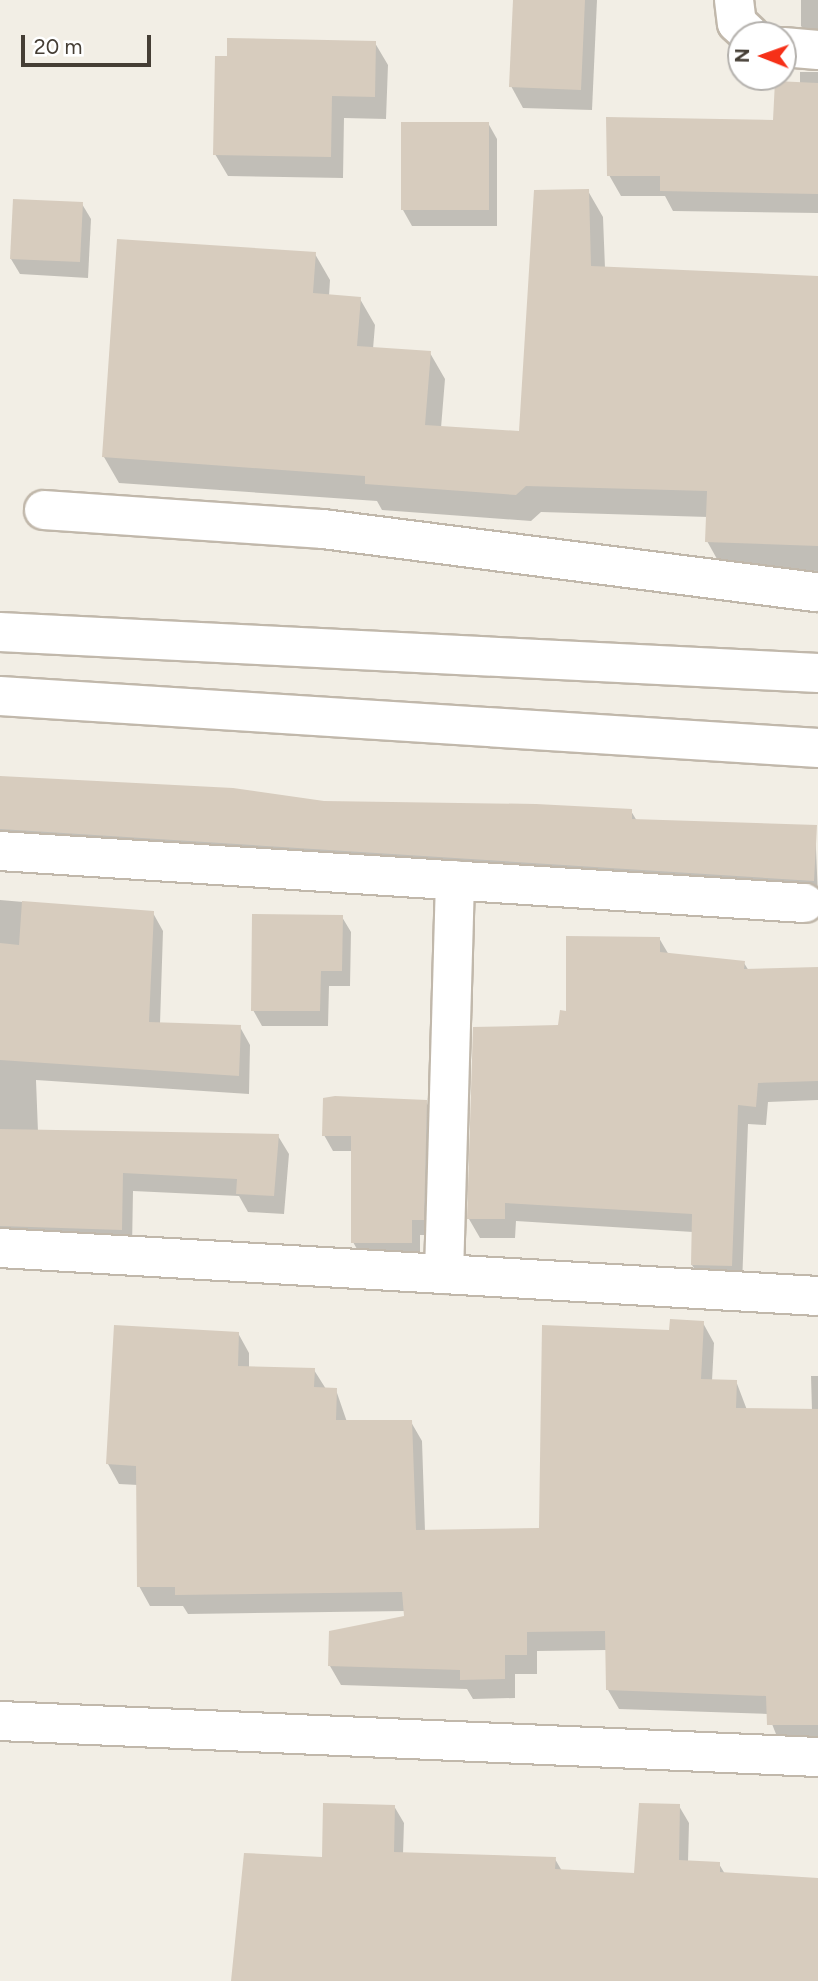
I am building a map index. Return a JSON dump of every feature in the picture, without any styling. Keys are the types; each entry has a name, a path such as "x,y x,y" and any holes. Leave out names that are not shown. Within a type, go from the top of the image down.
{"street":[{"path":"734,0 737,21"},
{"path":"797,48 818,50"},
{"path":"44,510 323,529 818,592"},
{"path":"0,632 818,673"},
{"path":"0,696 818,748"},
{"path":"0,850 804,903"},
{"path":"444,1274 456,880"},
{"path":"0,1248 818,1296"},
{"path":"0,1721 818,1757"}],"building":[{"path":"513,0 585,0 581,90 509,87"},
{"path":"227,38 376,41 375,97 332,96 331,157 213,155 215,56 227,56"},
{"path":"797,82 818,83 818,194 660,191 660,176 607,176 606,117 773,120 774,91 797,91"},
{"path":"401,122 489,122 489,210 401,210"},
{"path":"589,189 591,266 818,276 818,546 705,542 707,491 526,486 516,495 365,484 365,476 102,457 117,239 316,252 313,293 361,297 357,346 431,351 425,425 519,431 534,190"},
{"path":"13,199 83,202 80,262 10,259"},
{"path":"0,776 233,788 324,801 536,804 632,809 632,819 817,825 814,881 0,829"},
{"path":"22,901 154,911 149,1022 241,1025 239,1076 0,1060 0,943 19,945"},
{"path":"252,914 343,915 342,971 321,971 320,1011 251,1011"},
{"path":"566,936 660,937 660,952 745,961 744,969 818,967 818,1081 758,1083 756,1107 738,1105 732,1266 691,1265 692,1214 505,1203 505,1219 467,1219 473,1027 558,1025 560,1010 566,1011"},
{"path":"335,1096 427,1100 424,1220 412,1220 412,1243 351,1243 351,1136 322,1136 323,1098"},
{"path":"0,1129 279,1134 274,1196 236,1194 237,1179 123,1173 122,1230 0,1226"},
{"path":"670,1319 704,1321 701,1379 737,1380 736,1408 818,1409 818,1725 767,1725 766,1696 606,1690 605,1631 527,1632 527,1655 505,1655 505,1679 460,1680 460,1670 328,1666 329,1631 404,1616 402,1592 175,1595 175,1587 137,1587 136,1466 106,1464 114,1325 239,1332 238,1366 315,1368 314,1387 337,1388 336,1420 412,1420 416,1530 539,1528 542,1325 669,1330"},
{"path":"323,1803 395,1805 394,1852 556,1857 555,1869 634,1873 639,1803 680,1804 679,1860 720,1862 720,1872 818,1878 818,1981 231,1981 244,1853 322,1857"}]}
